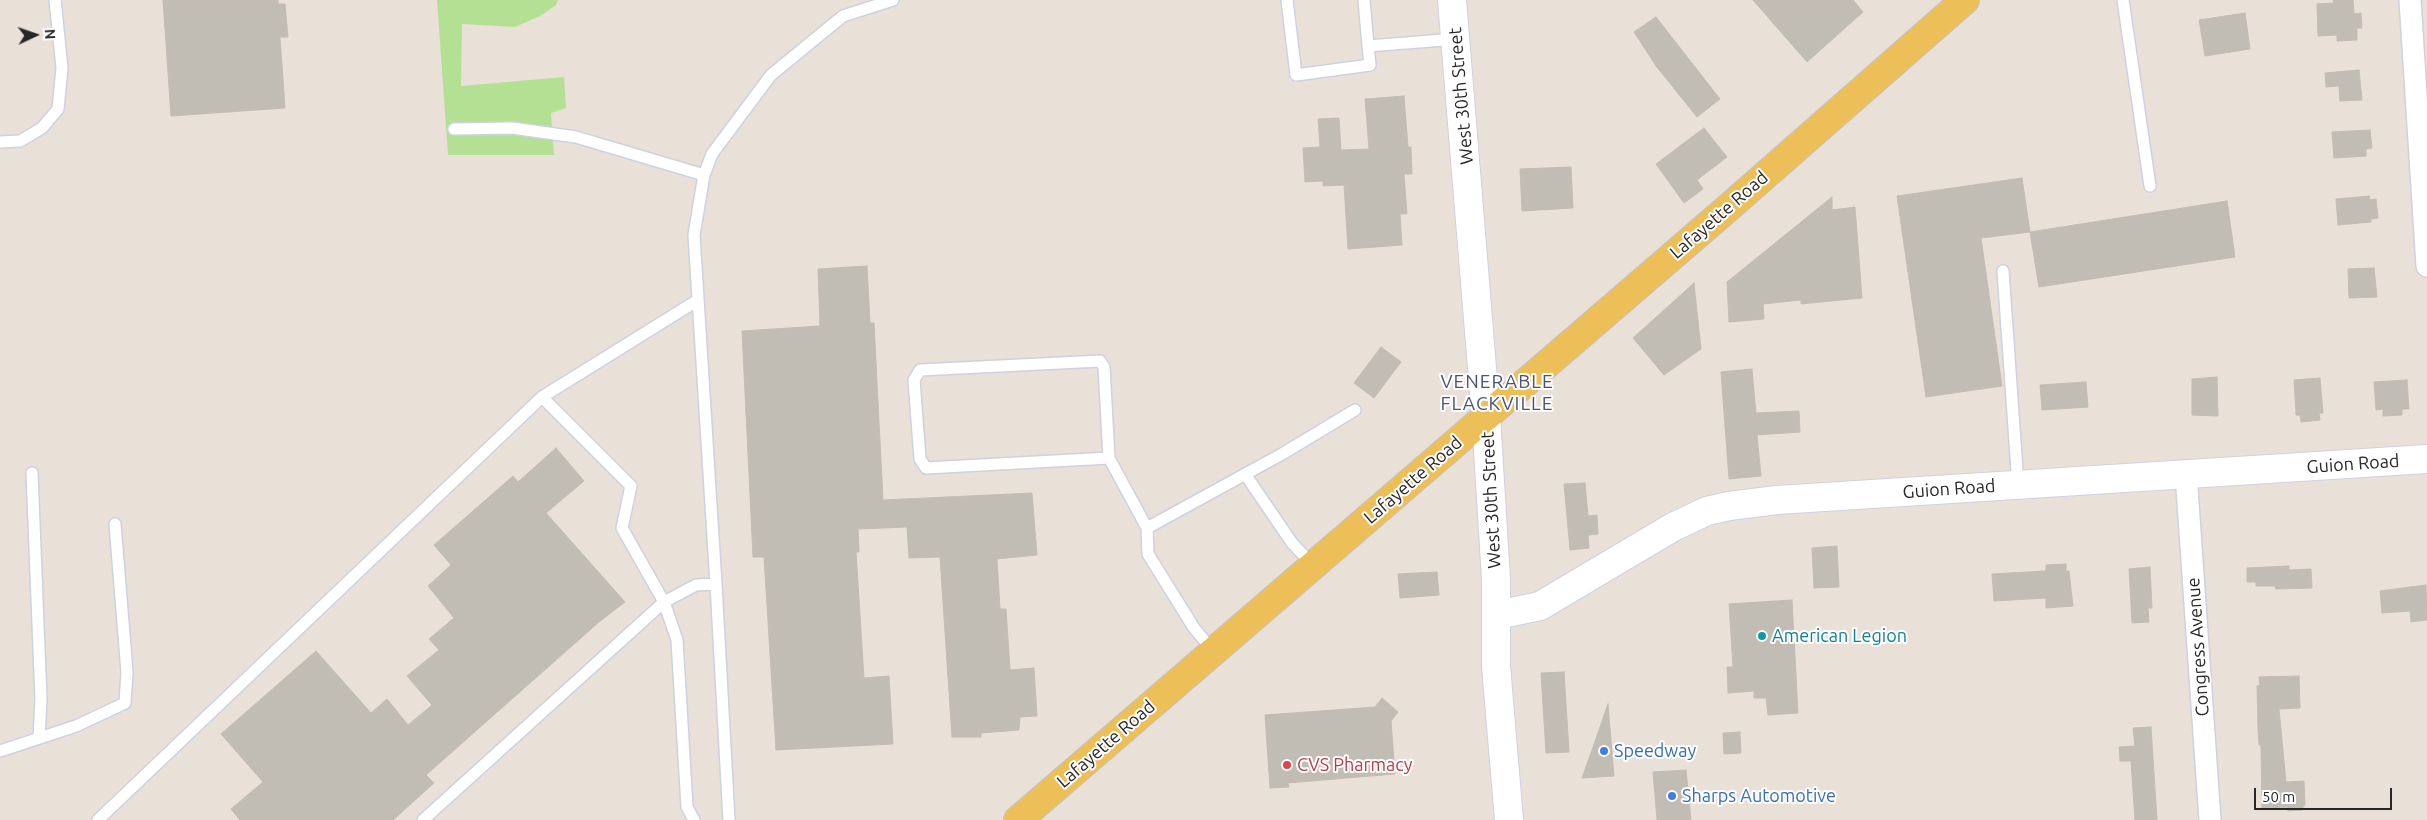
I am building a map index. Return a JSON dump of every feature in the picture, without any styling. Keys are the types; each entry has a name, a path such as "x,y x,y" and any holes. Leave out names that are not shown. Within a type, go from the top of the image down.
{"main road":[{"name":"Lafayette Road","path":"1018,820 1314,566 1965,0"}],"street":[{"name":"West 30th Street","path":"1452,0 1486,417 1497,615 1496,666 1508,820"},
{"path":"2410,0 2427,266"},
{"name":"Guion Road","path":"1497,615 1540,606 1673,526 1707,511 1777,500 2427,459"},
{"name":"Congress Avenue","path":"2186,474 2210,820"}],"lane":[{"path":"0,142 20,141 42,128 58,109 62,68 55,0"},
{"path":"728,820 716,584 694,235 704,175 712,154 771,76 844,16 894,0"},
{"path":"1291,0 1296,75 1370,65 1364,0"},
{"path":"2123,0 2150,186"},
{"path":"1368,46 1456,39"},
{"path":"454,129 512,128 576,137 704,175"},
{"path":"2003,271 2018,485"},
{"path":"98,820 542,397 698,300"},
{"path":"1109,458 926,468 920,459 914,380 920,370 1100,361 1104,367 1109,458 1147,528 1148,554 1194,628 1214,652"},
{"path":"542,397 631,486 622,528 664,602 677,640 687,807 694,820"},
{"path":"1147,528 1355,410"},
{"path":"32,473 41,699 39,738"},
{"path":"1245,474 1292,543 1314,566"},
{"path":"0,751 76,726 125,702 127,672 115,524"},
{"path":"423,820 664,602 696,585 716,584"}],"green space":[{"path":"437,0 558,0 556,5 540,16 515,27 462,24 461,86 564,77 566,108 551,113 554,155 448,155"}],"building":[{"path":"163,0 278,0 278,4 285,4 288,37 280,37 285,108 171,116"},
{"path":"1753,0 1853,0 1863,12 1807,62"},
{"path":"2333,0 2353,0 2354,14 2361,13 2362,28 2357,28 2357,40 2337,41 2337,35 2318,36 2317,4 2334,3"},
{"path":"2245,13 2250,49 2205,56 2199,20"},
{"path":"1656,17 1720,99 1697,117 1656,66 1634,32"},
{"path":"2359,70 2362,100 2340,101 2339,86 2326,87 2325,73"},
{"path":"1404,96 1408,147 1411,147 1412,174 1404,174 1407,214 1400,214 1402,245 1348,249 1344,185 1323,186 1323,181 1305,182 1303,148 1320,147 1318,119 1339,118 1341,150 1369,149 1365,99"},
{"path":"1704,128 1727,157 1697,180 1703,189 1684,203 1656,164"},
{"path":"2370,130 2372,148 2366,149 2366,156 2334,158 2332,132"},
{"path":"1571,167 1573,208 1522,211 1520,169"},
{"path":"2022,178 2030,232 1981,238 2002,386 1926,397 1897,196"},
{"path":"2369,196 2370,200 2376,199 2378,218 2371,219 2371,222 2338,225 2336,199"},
{"path":"1832,197 1832,210 1855,207 1862,298 1801,304 1801,300 1763,304 1764,319 1729,322 1727,282"},
{"path":"2227,201 2235,257 2039,287 2030,232"},
{"path":"867,266 870,323 874,323 883,500 1032,493 1037,555 997,559 1000,609 1006,609 1010,670 1034,668 1037,716 1020,717 1019,730 981,733 981,737 952,737 940,557 909,558 907,527 858,529 859,552 856,552 864,678 889,676 893,744 776,750 764,557 753,557 742,331 820,326 818,269"},
{"path":"2374,268 2377,297 2349,298 2348,269"},
{"path":"1694,283 1701,349 1664,375 1633,338"},
{"path":"1381,347 1401,362 1374,398 1354,383"},
{"path":"1752,369 1756,413 1799,411 1800,432 1757,435 1761,476 1729,479 1721,372"},
{"path":"2217,377 2218,416 2192,415 2192,379"},
{"path":"2320,378 2323,413 2319,413 2320,420 2301,422 2300,415 2296,415 2294,380"},
{"path":"2407,380 2409,409 2402,409 2402,415 2383,416 2383,409 2376,410 2374,382"},
{"path":"2086,382 2088,407 2042,410 2040,385"},
{"path":"556,448 584,481 546,513 625,602 599,622 426,775 434,783 393,820 240,820 231,809 263,782 221,734 316,651 371,713 387,699 408,725 432,705 407,676 439,650 429,639 454,618 428,586 451,565 434,545 513,476 518,482"},
{"path":"1585,483 1588,516 1597,515 1598,534 1588,535 1589,548 1570,550 1564,484"},
{"path":"1837,546 1839,587 1814,588 1812,548"},
{"path":"2066,564 2066,571 2069,571 2073,606 2046,608 2046,598 1994,601 1992,574 2046,571 2046,565"},
{"path":"2289,566 2289,570 2311,569 2312,588 2276,589 2275,586 2256,586 2256,582 2247,582 2247,568"},
{"path":"2150,567 2152,608 2148,608 2149,622 2132,623 2129,569"},
{"path":"1437,572 1439,595 1400,598 1398,574"},
{"path":"2426,585 2427,620 2411,622 2410,611 2382,613 2380,591"},
{"name":"American Legion","path":"1792,600 1798,713 1768,715 1766,698 1754,698 1754,691 1728,693 1727,667 1733,667 1729,604"},
{"path":"1564,672 1569,752 1546,753 1541,673"},
{"path":"2299,676 2300,708 2279,709 2286,782 2304,781 2305,805 2303,810 2288,811 2287,807 2262,808 2261,745 2259,745 2257,686 2260,685 2259,677"},
{"name":"CVS Pharmacy","path":"1382,698 1398,712 1391,721 1395,774 1288,783 1289,787 1270,788 1265,715 1375,707"},
{"path":"1608,704 1614,776 1582,778 1592,750"},
{"path":"2151,727 2157,820 2135,820 2131,761 2120,761 2119,747 2135,746 2133,728"},
{"path":"1740,732 1741,753 1724,754 1723,733"},
{"name":"Sharps Automotive","path":"1686,770 1691,820 1657,820 1653,772"}],"place":[{"name":"American Legion","path":"1762,636"},
{"name":"Speedway","path":"1604,751"},
{"name":"CVS Pharmacy","path":"1287,765"},
{"name":"Sharps Automotive","path":"1672,796"}],"district":[{"name":"VENERABLE FLACKVILLE","path":"1497,393"}]}
